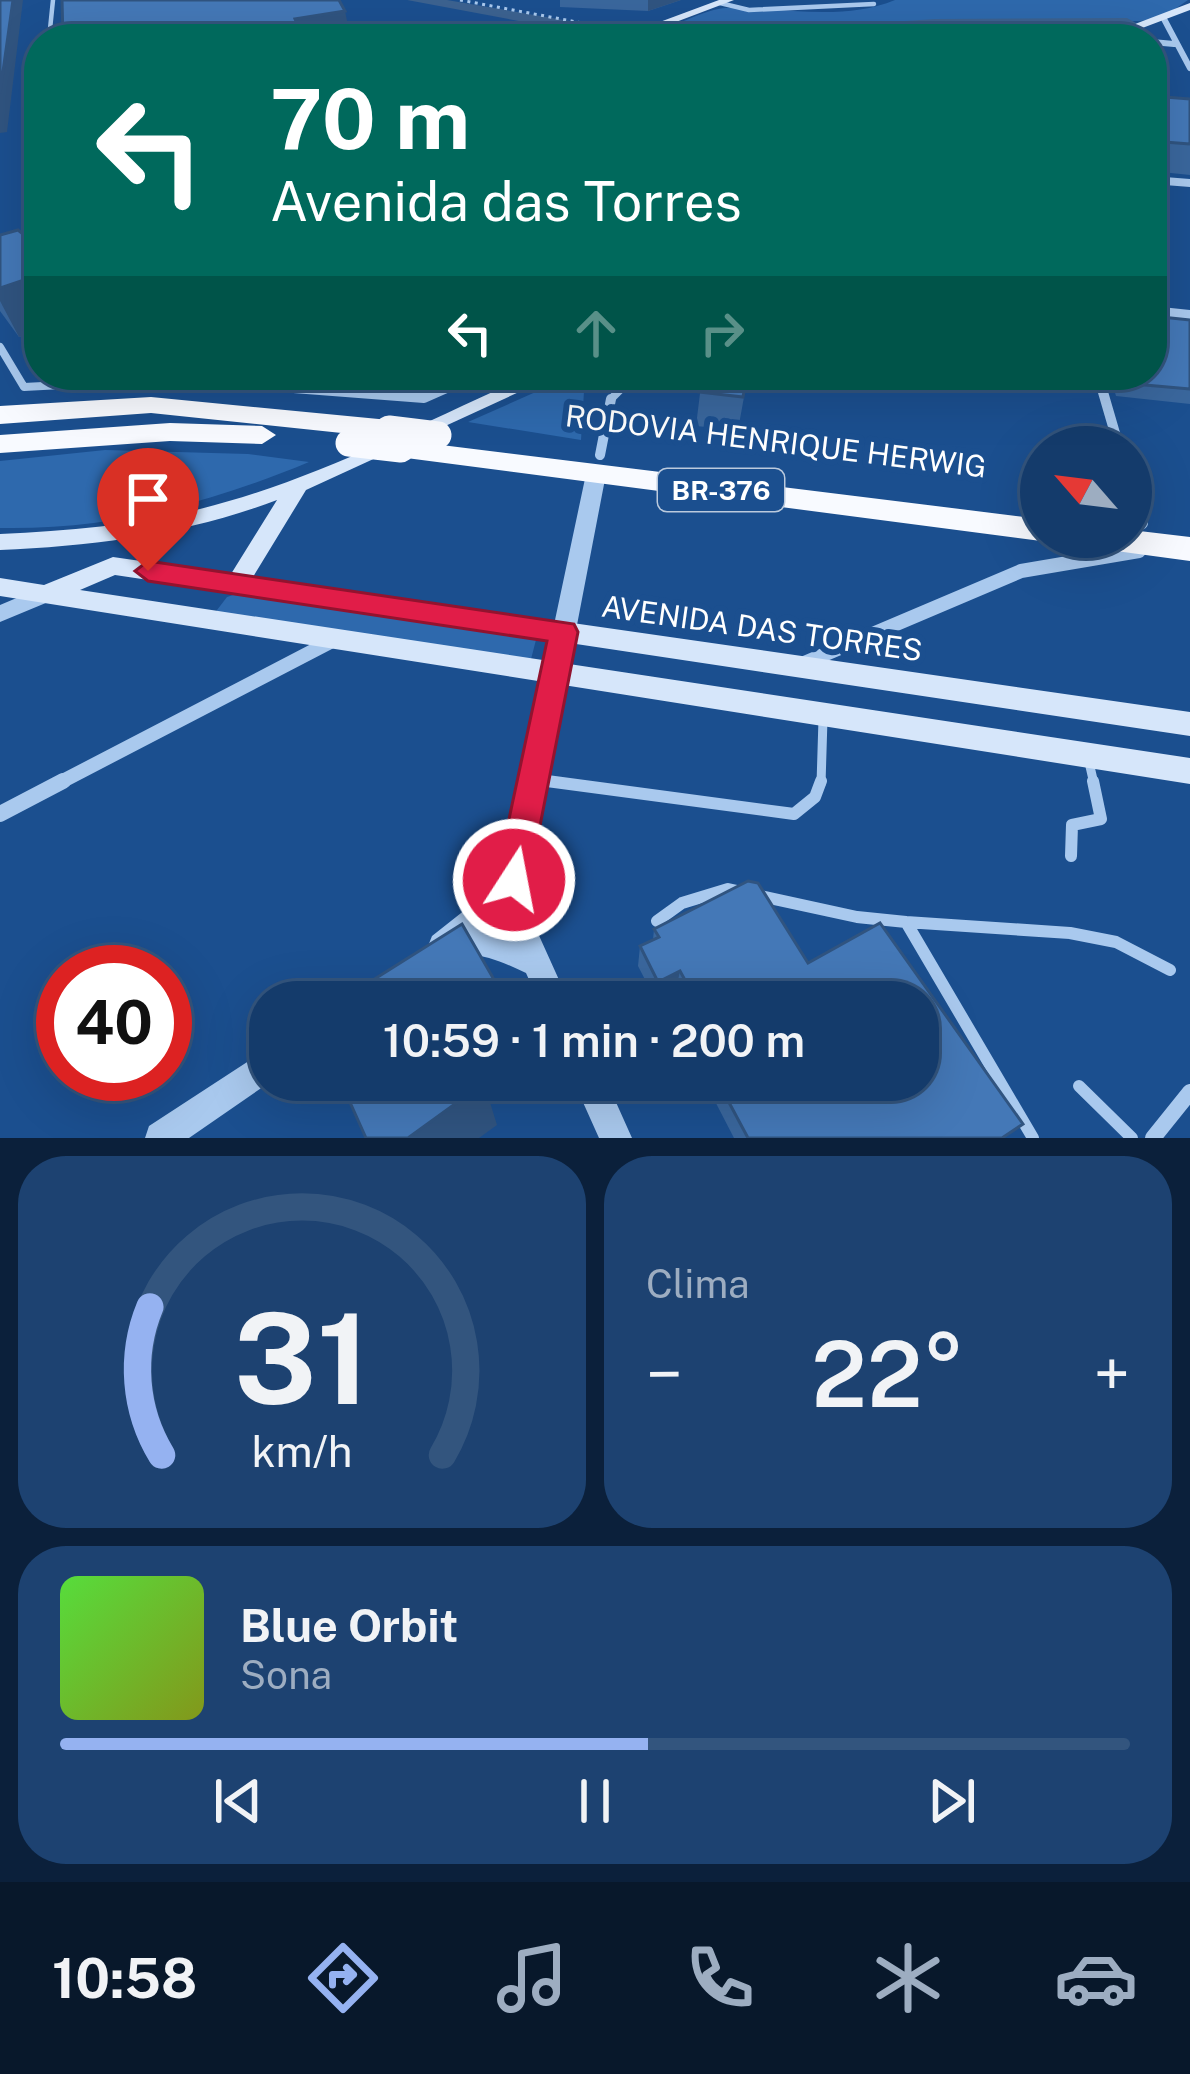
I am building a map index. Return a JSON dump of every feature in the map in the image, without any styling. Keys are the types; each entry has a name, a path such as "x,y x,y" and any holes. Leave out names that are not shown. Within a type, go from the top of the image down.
{"highway":[{"name":"RODOVIA HENRIQUE HERWIG","path":"0,415 151,405 1020,527"},
{"name":"RODOVIA HENRIQUE HERWIG","path":"0,444 170,432 350,443 438,435 598,465 1020,508"},
{"path":"1152,529 1186,545"},
{"path":"1152,542 1186,545"}],"main road":[{"path":"658,24 724,2"},
{"path":"1145,24 1190,6"},
{"path":"0,542 157,526 300,482 512,390"},
{"path":"197,618 229,583 300,482"},
{"name":"AVENIDA DAS TORRES","path":"45,594 113,566 1190,724"},
{"path":"0,587 1190,771"}],"street":[{"path":"1164,20 1166,24"},
{"path":"1167,27 1189,66"},
{"path":"1167,43 1174,44"},
{"path":"320,390 424,398 437,390"},
{"path":"1102,390 1113,426"},
{"path":"545,981 515,913 517,864 611,399"},
{"path":"795,667 1021,571 1091,556 1186,545"},
{"path":"0,614 45,594"},
{"path":"0,814 336,639"},
{"path":"413,966 485,912 517,864"},
{"path":"448,941 488,941 536,962"},
{"path":"161,1138 249,1078"},
{"path":"1154,1138 1190,1092"},
{"path":"599,1101 616,1138"}],"lane":[{"path":"724,2 749,10 874,4"},
{"path":"0,347 24,387"},
{"path":"611,399 620,390"},
{"path":"534,778 794,814 812,806 823,788 824,715"},
{"path":"1071,856 1072,825 1100,819 1088,755"},
{"path":"657,921 682,899 730,887 780,895 848,916 1070,933 1116,942 1170,970"},
{"path":"906,922 1033,1138"},
{"path":"1078,1086 1132,1138"}],"path":[{"path":"460,0 594,24"}],"shaded area":[{"path":"895,0 1188,0 1162,18 1140,21 677,24 718,9 833,12"},
{"path":"540,390 584,390 581,440 468,422"},
{"path":"105,450 248,454 309,462 158,512 80,524 0,528 0,461"},
{"path":"242,592 537,636 530,663 214,614 227,597"}],"building":[{"path":"0,0 13,0 0,93"},
{"path":"62,0 339,0 345,11 295,19 297,24 63,24"},
{"path":"1167,97 1190,99 1190,144 1167,142"},
{"path":"18,230 24,234 24,280 0,288 0,235"},
{"path":"1167,318 1190,320 1190,389 1167,387"},
{"path":"699,390 744,390 743,397"},
{"path":"748,881 758,883 808,963 880,923 921,981 685,981 680,971 658,981 640,946 659,937 654,929"},
{"path":"462,924 495,981 371,981"},
{"path":"939,1006 1023,1124 1002,1138 748,1138 728,1101 939,1101"},
{"path":"349,1101 459,1101 408,1138 366,1138"}],"waterway":[{"path":"416,0 558,24"},
{"path":"935,24 1127,23"}],"route":[{"path":"148,571 564,632 514,880"}]}
